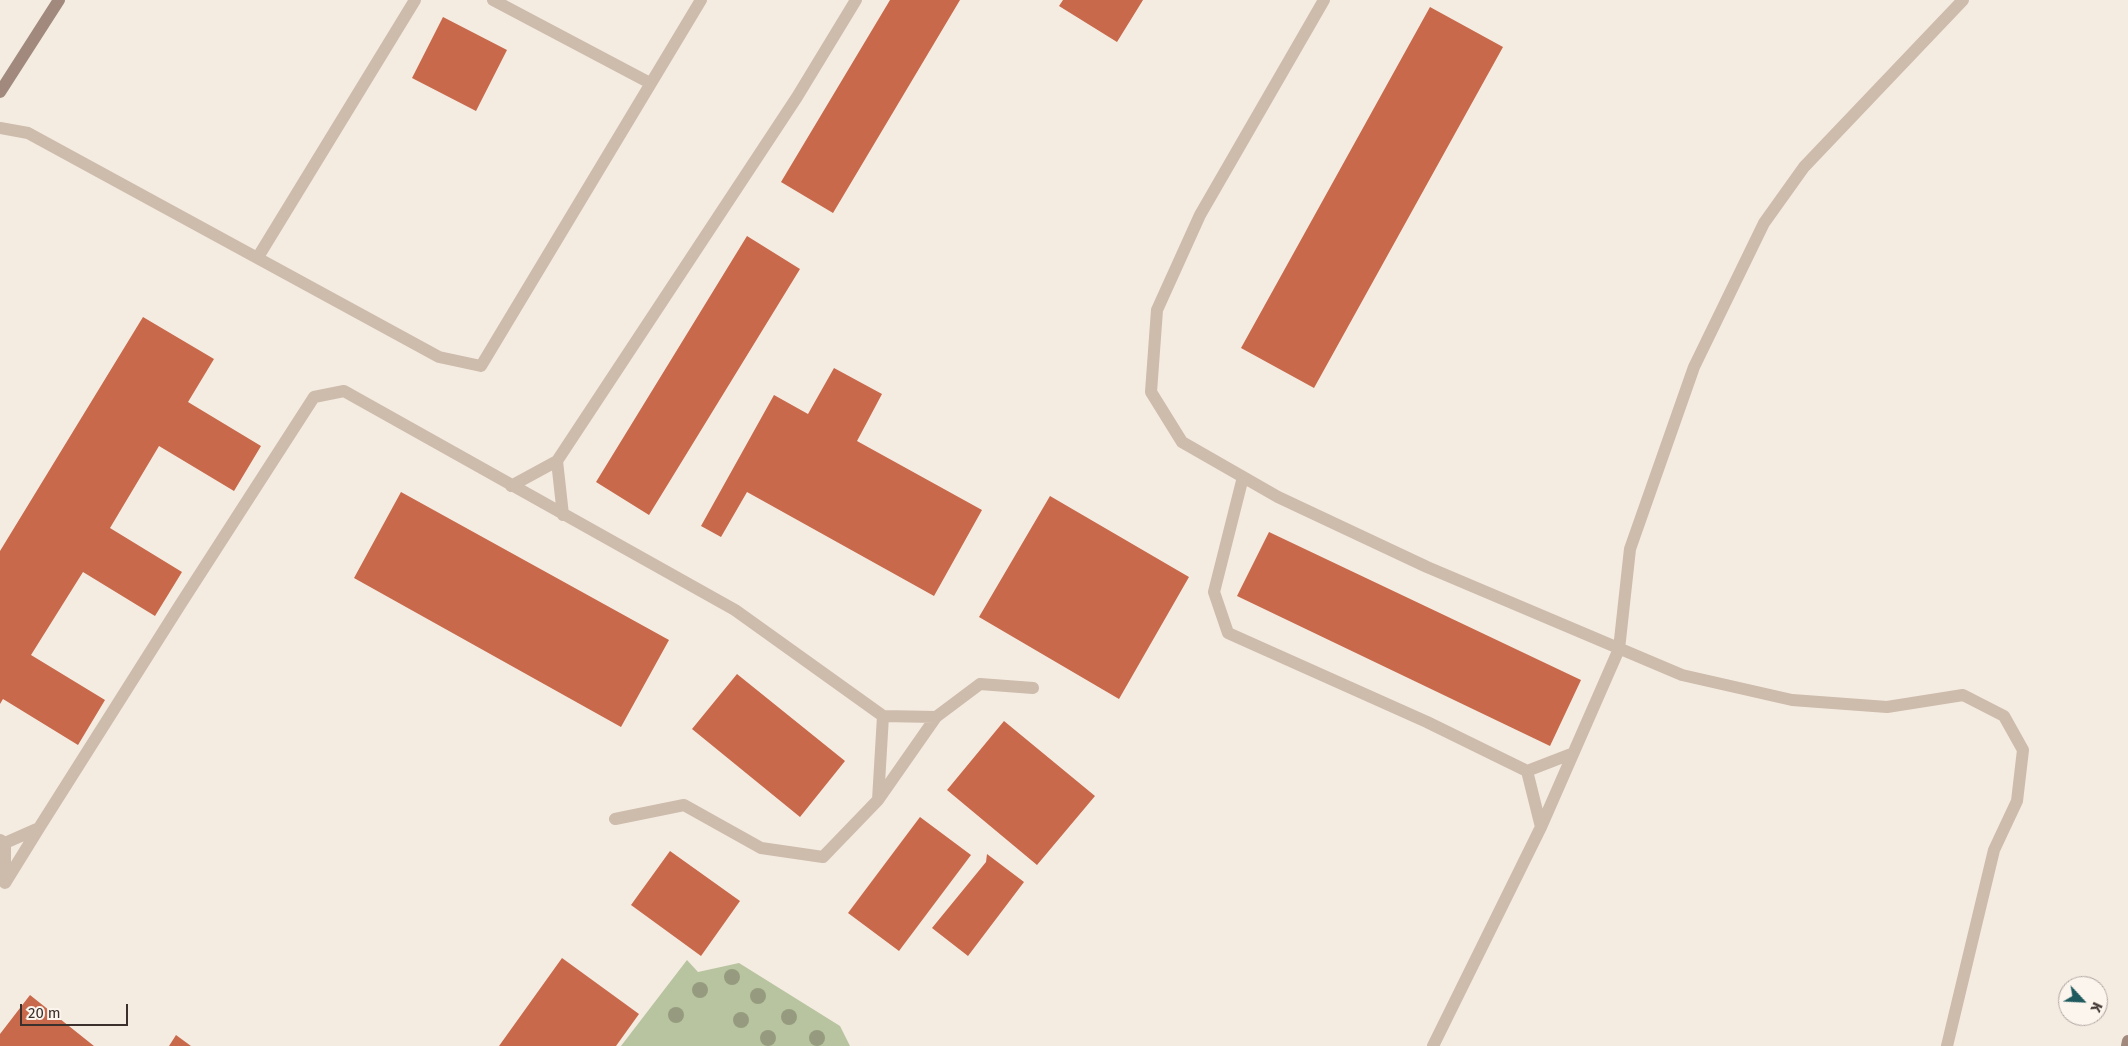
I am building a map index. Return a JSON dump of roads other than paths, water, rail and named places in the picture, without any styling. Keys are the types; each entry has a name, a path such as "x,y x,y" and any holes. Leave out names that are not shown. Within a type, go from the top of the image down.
{"main road":[{"path":"0,92 59,0"},
{"path":"2127,1046 2128,1041"}],"street":[{"path":"258,257 415,0"},
{"path":"493,0 650,83"},
{"path":"0,128 28,133 438,357 481,366 701,0"},
{"path":"511,486 557,461 797,96 856,0"},
{"path":"1324,0 1200,215 1157,310 1151,392 1182,442 1278,497 1427,567 1682,675 1792,700 1887,707 1963,695 2004,716 2022,750 2017,801 1994,850 1947,1046"},
{"path":"1433,1046 1541,827 1571,754 1619,649 1630,549 1694,367 1764,222 1804,167 1963,0"},
{"path":"3,887 180,605 314,397 344,391 735,610 883,716 936,717"},
{"path":"557,461 563,515"},
{"path":"1243,477 1214,592 1228,633 1427,722 1527,771 1571,754"},
{"path":"615,819 684,805 761,848 823,857 878,800 936,717 980,684 1033,688"},
{"path":"878,800 883,716"},
{"path":"1527,771 1541,827"},
{"path":"3,887 3,842 39,828"}]}
